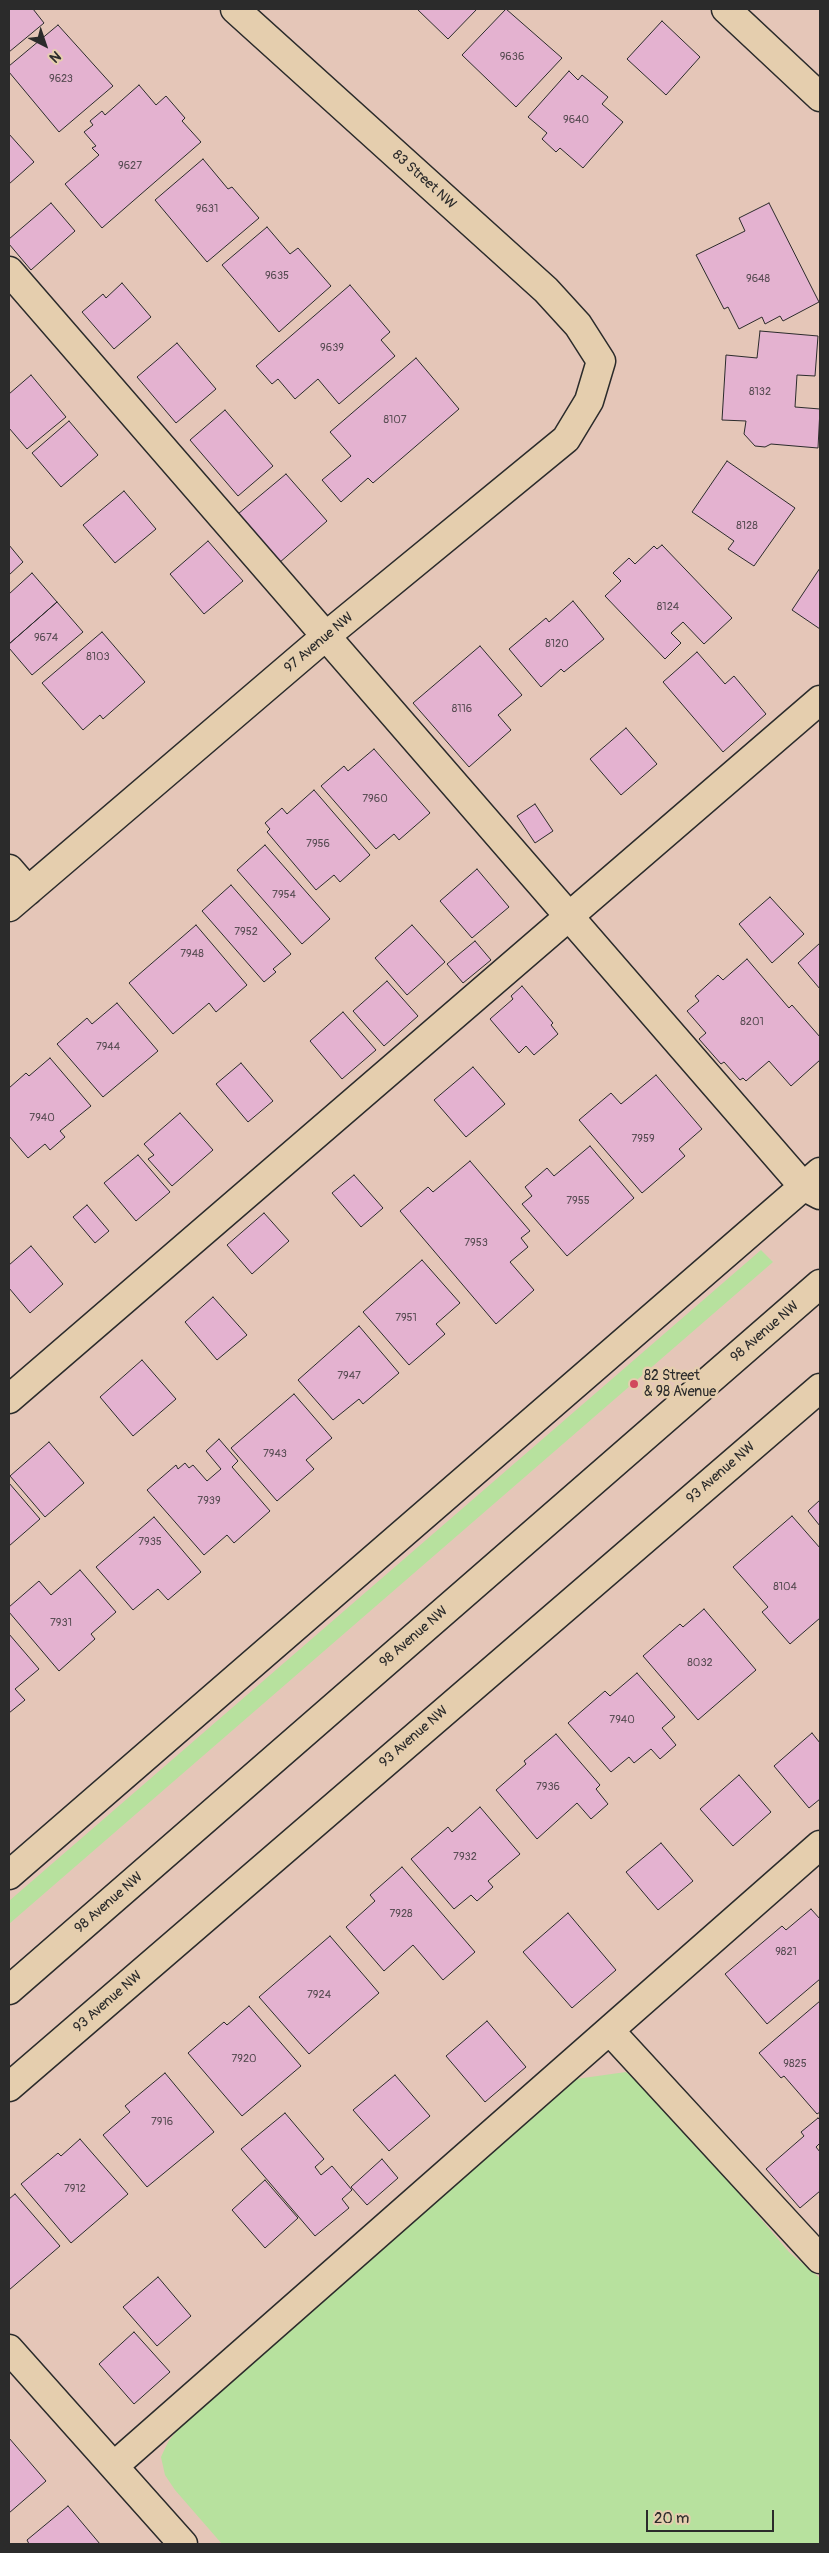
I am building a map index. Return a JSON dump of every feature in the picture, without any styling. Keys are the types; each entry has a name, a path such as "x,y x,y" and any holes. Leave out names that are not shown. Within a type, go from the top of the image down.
{"street":[{"name":"83 Street NW","path":"235,9 546,290 578,325 602,361"},
{"path":"726,9 820,97"},
{"path":"9,271 569,916 815,1184 9,1875"},
{"name":"97 Avenue NW","path":"18,899 326,636 566,439 590,401 602,361"},
{"path":"9,1400 820,700"},
{"path":"9,869 18,899"},
{"name":"98 Avenue NW","path":"9,1990 820,1284"},
{"name":"93 Avenue NW","path":"9,2087 820,1388"},
{"path":"114,2466 820,1845"},
{"path":"610,2031 820,2259"},
{"path":"9,2350 183,2544"}],"green space":[{"path":"761,1250 773,1262 9,1924 9,1901"},
{"path":"626,2072 665,2106 789,2252 820,2278 820,2544 222,2544 175,2490 165,2475 161,2457 168,2442 183,2423 576,2079"}],"building":[{"path":"9,9 33,9 44,23 9,52"},
{"path":"417,9 477,9 448,39"},
{"path":"506,9 562,58 516,107 462,55"},
{"path":"662,21 700,57 666,95 627,59"},
{"path":"58,25 113,86 59,132 9,72 9,66"},
{"path":"569,71 578,80 582,75 608,97 602,104 623,122 583,168 560,148 556,152 542,139 547,133 528,117"},
{"path":"139,85 156,105 166,96 185,118 182,121 201,142 102,228 65,184 99,155 92,148 96,146 84,132 93,125 90,121 102,111 105,115"},
{"path":"9,134 34,162 9,184"},
{"path":"203,159 228,189 232,187 259,218 207,262 155,200"},
{"path":"51,203 75,231 31,270 9,244 9,239"},
{"path":"769,203 819,302 783,321 780,316 765,324 762,317 739,329 728,307 724,309 696,255 745,231 739,218"},
{"path":"267,227 290,254 298,248 331,286 279,332 222,265"},
{"path":"122,283 151,317 114,349 82,312 103,294 106,298"},
{"path":"350,285 390,332 381,340 395,356 339,404 318,379 295,399 278,379 272,384 256,366"},
{"path":"760,331 818,336 815,376 797,375 795,407 820,409 818,448 771,444 765,447 755,446 744,434 746,421 722,420 726,355 757,358"},
{"path":"177,343 216,389 176,423 137,377"},
{"path":"416,358 459,409 373,483 368,478 341,502 322,480 351,456 330,432"},
{"path":"31,375 66,417 27,449 9,428 9,394"},
{"path":"225,410 273,466 238,496 190,440"},
{"path":"69,421 98,455 61,487 32,453"},
{"path":"727,461 795,508 754,566 728,549 734,541 692,512"},
{"path":"286,474 327,521 279,563 238,514"},
{"path":"124,491 156,529 115,563 83,525"},
{"path":"208,541 243,581 204,614 170,574"},
{"path":"9,545 23,562 9,575"},
{"path":"662,545 732,618 704,644 683,622 671,633 681,643 665,659 605,596 621,581 613,573 629,558 635,564 654,546 657,549"},
{"path":"820,568 820,629 792,610"},
{"path":"32,573 57,602 9,644 9,594"},
{"path":"573,601 604,639 564,672 561,669 541,687 509,649 546,618 549,622"},
{"path":"57,602 83,632 32,675 9,648 9,644"},
{"path":"102,632 145,682 103,719 100,715 83,730 42,683"},
{"path":"480,646 522,695 498,715 511,730 469,767 413,703"},
{"path":"697,652 725,684 734,676 766,714 723,752 663,682"},
{"path":"626,728 657,764 621,795 590,759"},
{"path":"374,749 430,813 399,840 394,834 376,849 321,786 344,766 348,771"},
{"path":"314,790 370,855 340,882 334,875 316,890 267,832 270,829 265,823 282,808 287,814"},
{"path":"535,804 553,831 535,843 517,816"},
{"path":"265,845 330,919 302,944 237,870"},
{"path":"477,869 509,907 472,938 440,901"},
{"path":"231,885 291,954 273,969 276,972 264,982 202,911"},
{"path":"770,897 804,934 772,963 739,924"},
{"path":"196,925 247,985 216,1012 209,1003 173,1034 129,983"},
{"path":"412,925 445,962 407,995 375,958"},
{"path":"475,941 491,960 463,983 447,964"},
{"path":"820,943 820,989 798,963"},
{"path":"747,959 789,1008 792,1005 820,1037 820,1060 791,1086 769,1061 746,1081 743,1078 740,1080 724,1062 721,1064 699,1039 706,1033 687,1011 699,1001 695,996 718,975 723,980"},
{"path":"387,981 418,1016 384,1046 353,1011"},
{"path":"522,986 553,1023 551,1025 558,1034 534,1055 526,1046 519,1053 490,1019 513,999 511,996"},
{"path":"117,1003 158,1051 103,1097 57,1044 87,1018 92,1024"},
{"path":"343,1012 376,1050 342,1079 310,1041"},
{"path":"50,1058 91,1106 60,1131 65,1137 50,1150 45,1144 28,1158 9,1136 9,1088 26,1073 29,1076"},
{"path":"241,1063 273,1101 248,1122 216,1084"},
{"path":"473,1067 505,1104 466,1137 434,1100"},
{"path":"656,1075 702,1129 679,1149 685,1156 642,1193 579,1120 611,1093 621,1104"},
{"path":"180,1113 213,1150 172,1186 148,1159 154,1155 144,1144"},
{"path":"590,1146 634,1198 567,1256 522,1204 532,1196 525,1187 547,1168 554,1176"},
{"path":"138,1155 170,1192 136,1221 104,1183"},
{"path":"470,1161 530,1231 521,1238 528,1247 510,1262 534,1290 496,1324 400,1211 428,1187 433,1192"},
{"path":"354,1175 383,1208 361,1227 332,1193"},
{"path":"87,1205 109,1231 95,1243 73,1217"},
{"path":"264,1213 289,1241 252,1274 227,1245"},
{"path":"31,1246 63,1284 30,1313 9,1288 9,1265"},
{"path":"422,1260 460,1303 436,1324 445,1334 409,1365 363,1312"},
{"path":"213,1297 247,1335 217,1360 185,1322"},
{"path":"359,1326 399,1373 363,1404 359,1399 333,1420 298,1380"},
{"path":"142,1360 176,1399 133,1436 100,1397"},
{"path":"294,1394 332,1438 306,1460 314,1469 277,1501 231,1448"},
{"path":"219,1439 238,1461 232,1467 270,1511 234,1543 227,1535 204,1555 147,1490 176,1465 178,1469 185,1463 189,1468 193,1465 207,1481 221,1469 206,1451"},
{"path":"49,1442 84,1483 45,1517 10,1476"},
{"path":"9,1483 40,1519 9,1546"},
{"path":"820,1500 820,1526 808,1511"},
{"path":"792,1516 820,1548 820,1618 790,1644 762,1612 768,1607 733,1567"},
{"path":"154,1517 201,1572 168,1600 158,1589 133,1610 96,1567"},
{"path":"80,1570 116,1612 91,1634 95,1639 59,1671 9,1612 9,1607 39,1581 51,1595"},
{"path":"704,1609 756,1670 698,1720 643,1656 680,1624 683,1627"},
{"path":"9,1634 39,1669 15,1689 25,1700 9,1713"},
{"path":"637,1673 675,1717 662,1728 676,1745 660,1759 651,1749 634,1763 629,1757 611,1772 568,1723 605,1691 610,1696"},
{"path":"812,1733 820,1743 820,1799 809,1808 774,1766"},
{"path":"556,1734 600,1785 596,1789 608,1804 591,1819 577,1803 537,1839 496,1790 526,1764 524,1761"},
{"path":"739,1775 771,1812 733,1846 700,1809"},
{"path":"480,1807 520,1854 488,1881 493,1887 477,1901 471,1895 454,1909 411,1859 448,1827 452,1832"},
{"path":"661,1843 693,1881 658,1910 626,1872"},
{"path":"402,1867 475,1952 443,1980 413,1945 384,1971 346,1927 375,1901 370,1895"},
{"path":"811,1909 820,1919 820,1979 767,2024 725,1974 782,1926 786,1930"},
{"path":"568,1913 616,1970 572,2008 523,1952"},
{"path":"330,1936 379,1993 309,2054 259,1997"},
{"path":"820,2001 820,2112 817,2114 784,2076 781,2078 759,2053"},
{"path":"249,2006 301,2066 242,2116 188,2053 224,2022 227,2025"},
{"path":"487,2021 526,2067 485,2102 446,2056"},
{"path":"165,2073 214,2132 147,2187 103,2135 130,2112 125,2106"},
{"path":"395,2075 430,2116 389,2151 353,2110"},
{"path":"285,2113 324,2159 315,2167 321,2175 332,2166 352,2190 342,2199 349,2208 315,2236 241,2149"},
{"path":"818,2118 820,2120 820,2143 816,2147 820,2152 820,2191 800,2208 766,2169 804,2136 801,2132"},
{"path":"80,2139 128,2194 71,2243 21,2184 58,2153 61,2156"},
{"path":"382,2159 398,2178 367,2205 351,2187"},
{"path":"265,2180 298,2218 265,2248 232,2210"},
{"path":"15,2194 60,2246 9,2290 9,2199"},
{"path":"158,2277 191,2316 157,2346 123,2307"},
{"path":"134,2332 170,2372 134,2404 99,2364"},
{"path":"9,2438 46,2481 9,2513"},
{"path":"68,2506 100,2544 29,2544 27,2540"}],"place":[{"name":"82 Street & 98 Avenue","path":"634,1384"}]}
